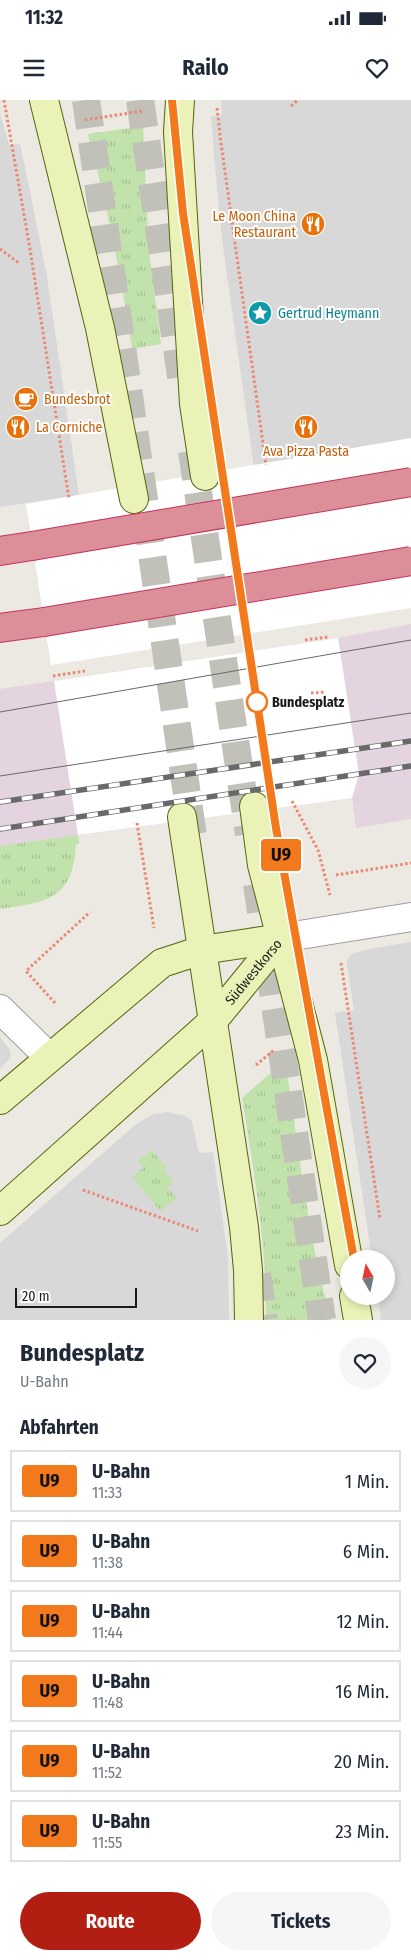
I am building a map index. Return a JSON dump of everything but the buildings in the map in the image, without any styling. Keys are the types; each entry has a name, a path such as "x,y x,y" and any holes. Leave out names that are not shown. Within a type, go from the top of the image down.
{"highway":[{"path":"0,551 411,482"},
{"path":"0,628 411,561"}],"main road":[{"path":"44,100 100,328 134,499"},
{"path":"180,100 178,132 194,404 205,476"},
{"path":"254,806 262,865 313,1060 346,1250"},
{"path":"182,817 244,1228 248,1270 249,1320"},
{"name":"Südwestkorso","path":"0,1100 162,963 202,950 281,938"},
{"name":"Südwestkorso","path":"0,1212 213,1021 281,938"},
{"path":"356,1305 358,1320"}],"street":[{"path":"281,938 411,917"},
{"path":"0,1009 49,1057"}],"path":[{"path":"4,100 30,249 69,499"},
{"path":"291,106 298,100"},
{"path":"84,120 142,111"},
{"path":"218,115 266,465"},
{"path":"0,250 19,262"},
{"path":"305,640 328,637"},
{"path":"53,676 85,671"},
{"path":"311,692 326,692"},
{"path":"292,801 318,850 332,904"},
{"path":"137,823 152,920"},
{"path":"336,875 411,863"},
{"path":"55,1002 26,970 90,912"},
{"path":"348,1011 380,1220"},
{"path":"254,1068 275,1049"},
{"path":"83,1190 198,1231"}],"shaded area":[{"path":"221,100 411,100 411,447 255,476 222,239 214,154 211,116 222,115"},
{"path":"0,113 9,145 20,144 29,186 47,277 79,495 0,507"},
{"path":"411,624 411,819 356,828 352,798 0,846 0,689 338,638"},
{"path":"411,942 411,1320 381,1320 379,1305 395,1305 395,1250 371,1250 335,1013 354,1010 347,960 352,954 368,949"},
{"path":"0,1037 10,1050 11,1057 0,1069"},
{"path":"167,1112 185,1116 192,1121 199,1153 213,1152 228,1257 229,1320 0,1320 0,1243 134,1126 151,1115"}],"green space":[{"path":"143,126 149,250 161,344 132,349 113,241 88,134"},
{"path":"78,835 79,843 76,844 70,876 63,887 44,900 32,904 0,909 0,846"},
{"path":"285,1060 304,1191 316,1256 331,1320 266,1320 262,1236 242,1098"},
{"path":"152,1150 167,1168 164,1170 174,1182 167,1187 177,1198 160,1211 132,1177 143,1168 137,1161"}],"pier":[{"path":"411,438 411,608 51,665 26,504"},
{"path":"338,638 359,774 352,798 78,835 54,681"}],"tunnel":[{"path":"86,100 194,843"},
{"path":"140,100 183,389"},
{"path":"192,451 249,834"},
{"path":"257,884 322,1320"},
{"path":"257,1274 264,1320"}],"tram line":[{"path":"0,712 411,640"},
{"path":"0,776 411,713"}],"railway":[{"path":"0,802 411,741"},
{"path":"0,829 411,766"}],"metro line":[{"name":"U9","path":"172,100 183,213 276,828 352,1250"}],"place":[{"name":"Le Moon China Restaurant","path":"313,224"},
{"name":"Gertrud Heymann","path":"260,313"},
{"name":"Bundesbrot","path":"26,399"},
{"name":"La Corniche","path":"18,427"},
{"name":"Ava Pizza Pasta","path":"306,427"},
{"name":"Bundesplatz","path":"257,702"}]}
